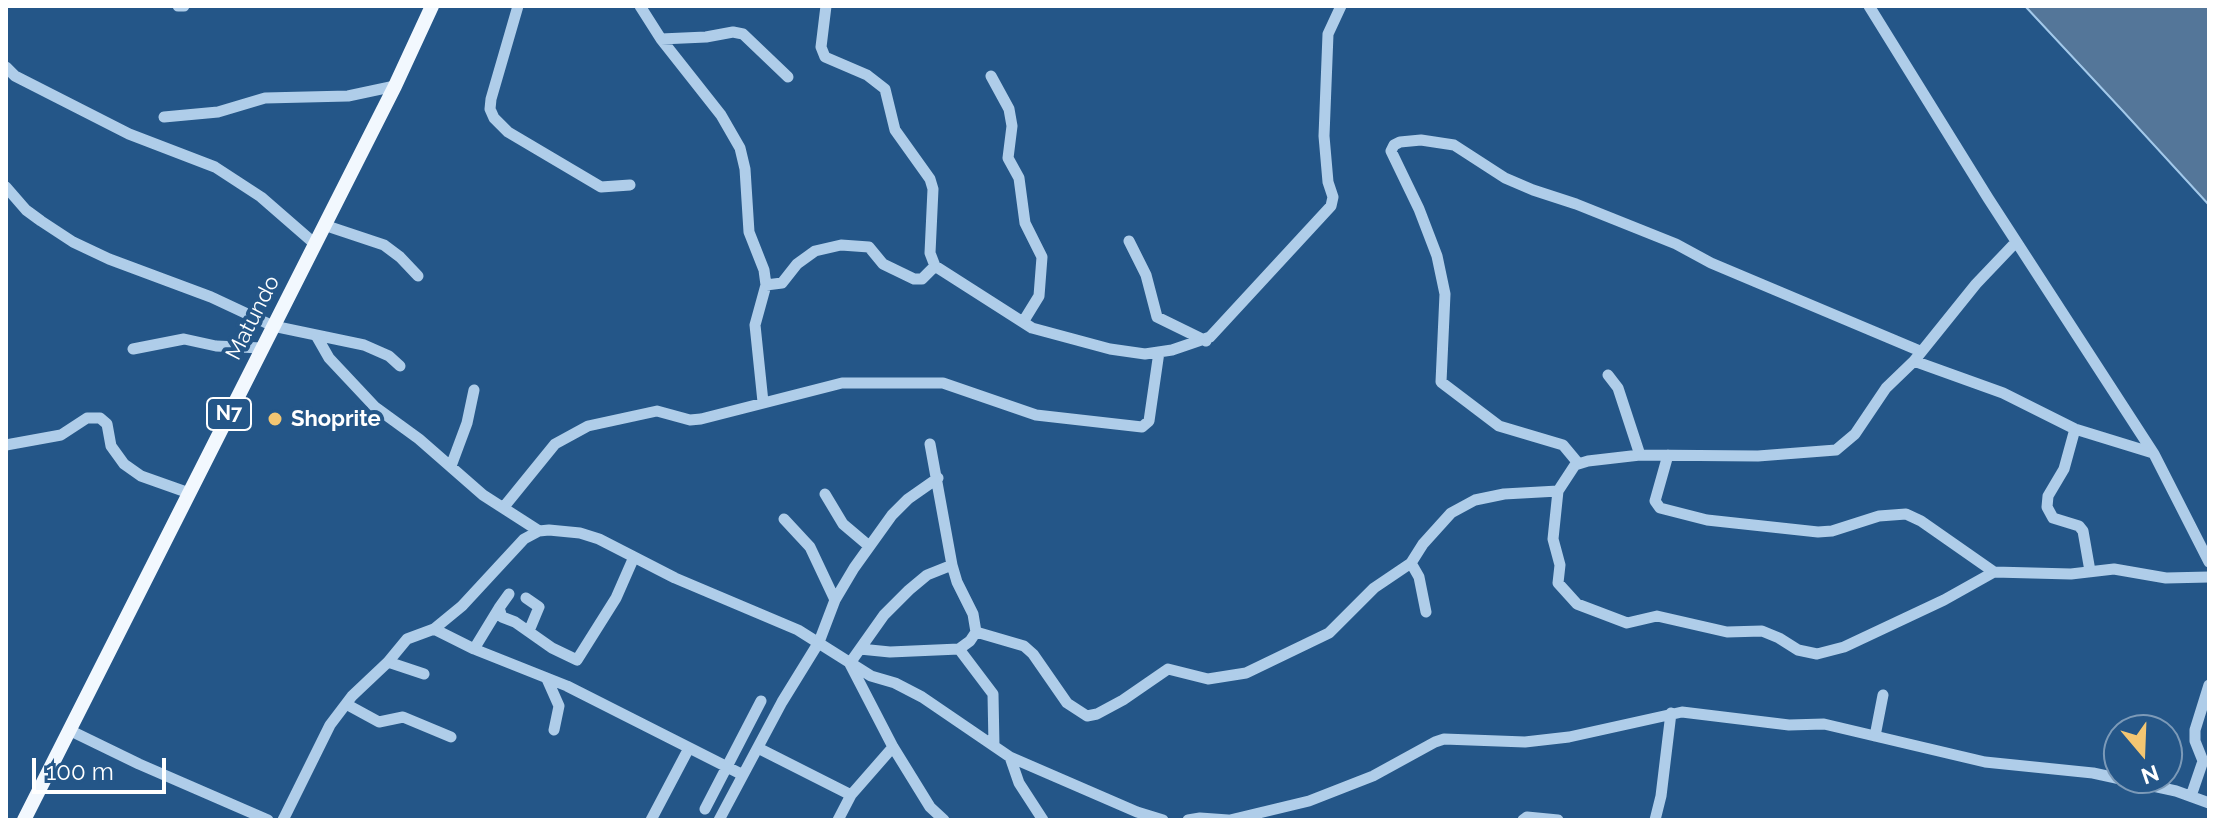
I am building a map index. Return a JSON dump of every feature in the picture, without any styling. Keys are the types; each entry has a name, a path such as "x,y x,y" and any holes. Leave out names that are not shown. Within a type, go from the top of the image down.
{"main road":[{"name":"Matundo","path":"24,820 395,86 431,7"}],"street":[{"path":"178,6 184,6"},
{"path":"518,6 491,99 490,109 494,118 508,132 601,187 630,185"},
{"path":"640,6 661,39 721,115 740,148 747,191 748,225 763,263 766,285 755,325 763,402"},
{"path":"826,6 821,47 825,57 867,75 885,89 895,130 930,179 933,189 930,253 935,266 1023,322 1052,334 1110,349 1145,354 1206,341 1331,206 1333,197 1328,182 1324,136 1328,34 1341,6"},
{"path":"1869,6 2016,242 2154,454 2209,562"},
{"path":"661,39 733,32 743,34 788,77"},
{"path":"6,67 15,76 129,134 215,167 261,197 315,244"},
{"path":"991,76 1009,109 1012,126 1008,158 1019,178 1025,223 1042,257 1039,296 1023,322"},
{"path":"164,117 218,112 265,98 348,96 395,86"},
{"path":"1578,463 1563,445 1499,426 1441,382 1445,294 1437,256 1391,151 1394,145 1421,140 1454,145 1505,178 1676,244 1711,263 2003,393 2075,429 2154,454"},
{"path":"6,187 26,210 73,242 211,297 273,326 364,345 389,356 400,366"},
{"path":"324,225 384,245 418,276"},
{"path":"1129,241 1146,275 1157,317 1206,341"},
{"path":"2016,242 1886,388 1855,434 1836,450 1758,456 1640,455 1578,463 1558,491 1553,539 1560,565 1558,586 1577,604 1627,623 1657,616 1727,632 1762,631 1798,650 1817,654 1844,647 1944,600 1994,572 2071,574 2114,569 2166,578 2209,577"},
{"path":"766,285 782,283 797,264 815,251 841,245 869,247 883,264 914,279 922,279 935,266"},
{"path":"317,337 329,358 375,407 483,495 539,531 580,533 599,539 675,578 798,630 871,676 895,683 922,697 1010,757 1137,812 1163,820"},
{"path":"133,349 184,339 216,346 262,348"},
{"path":"503,508 555,444 588,426 657,411 690,420 701,419 842,383 943,383 1036,415 1142,427 1149,421 1159,352"},
{"path":"1608,375 1618,388 1640,455"},
{"path":"451,466 467,423 474,390"},
{"path":"6,445 61,435 87,418 100,418 107,424 111,446 124,464 141,476 189,493"},
{"path":"2075,429 2064,469 2048,496 2047,507 2053,518 2079,526 2083,531 2090,571"},
{"path":"860,649 890,652 959,649 976,632 973,614 952,565 930,444"},
{"path":"1668,455 1655,501 1660,508 1707,520 1818,532 1832,531 1879,516 1906,514 1921,521 1994,572"},
{"path":"724,818 743,775 819,642 835,600 869,546 898,508 938,478"},
{"path":"976,632 1024,646 1067,703 1080,713 1092,716 1123,700 1168,669 1208,679 1225,678 1246,673 1288,653 1329,633 1374,588 1411,563 1423,544 1451,513 1475,500 1504,494 1558,491"},
{"path":"825,494 843,524 869,546"},
{"path":"784,519 810,547 835,600"},
{"path":"283,820 330,725 346,704 407,639 434,629 462,606 524,539 539,531"},
{"path":"499,608 502,617 575,661 616,598 634,557"},
{"path":"1411,563 1419,577 1426,612"},
{"path":"850,663 884,615 909,590 927,575 952,565"},
{"path":"474,649 509,594"},
{"path":"526,598 539,607 529,631"},
{"path":"434,629 474,649 567,686 743,775"},
{"path":"959,649 993,694 994,746"},
{"path":"388,662 424,674"},
{"path":"850,663 893,747 930,807 944,820"},
{"path":"547,679 559,706 554,730"},
{"path":"2191,796 2203,761 2195,741 2195,730 2209,685"},
{"path":"1875,736 1883,695"},
{"path":"705,809 761,701"},
{"path":"346,704 379,722 403,717 451,737"},
{"path":"1188,820 1229,820 1309,801 1373,776 1444,739 1525,742 1569,737 1632,726 1671,713 1789,725 1824,724 1985,762 2093,773 2209,803"},
{"path":"1655,820 1671,713"},
{"path":"69,730 268,820"},
{"path":"838,820 851,795 893,747"},
{"path":"651,820 689,748"},
{"path":"758,748 851,795"},
{"path":"1010,757 1019,783 1043,820"},
{"path":"1523,820 1527,817 1558,820"}],"water":[{"path":"2025,6 2209,6 2209,205 2121,109"}],"place":[{"name":"Shoprite","path":"275,419"}]}
